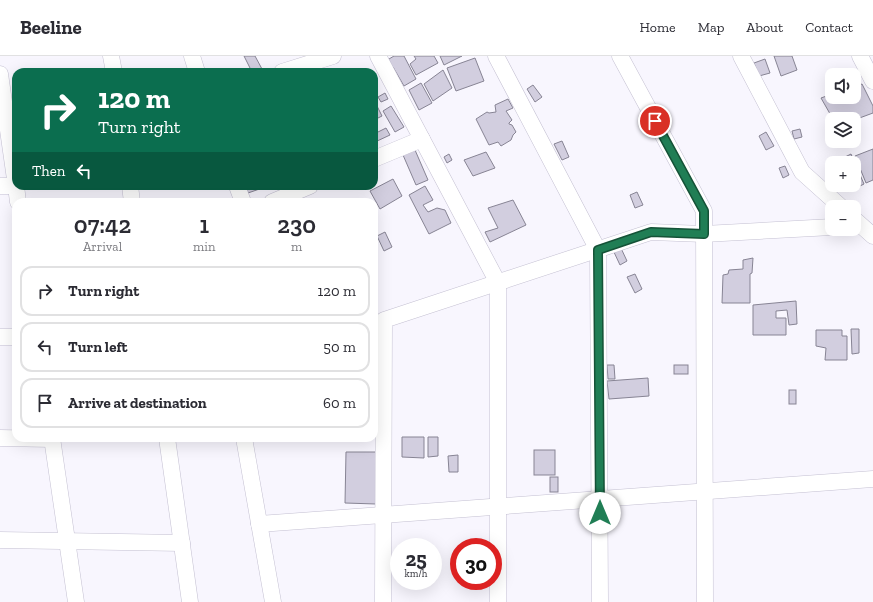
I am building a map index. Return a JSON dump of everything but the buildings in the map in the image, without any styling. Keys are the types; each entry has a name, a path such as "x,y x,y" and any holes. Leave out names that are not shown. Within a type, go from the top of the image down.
{"street":[{"path":"111,56 113,68"},
{"path":"192,56 196,68"},
{"path":"295,68 333,56"},
{"path":"378,56 498,283 498,602"},
{"path":"496,56 598,250 600,602"},
{"path":"620,56 704,211 705,602"},
{"path":"741,56 802,172 833,200"},
{"path":"860,56 873,81"},
{"path":"0,74 12,158"},
{"path":"378,157 422,139"},
{"path":"0,186 12,186"},
{"path":"282,198 300,190"},
{"path":"383,602 384,320 651,232 704,234 825,227"},
{"path":"861,227 873,236"},
{"path":"0,337 12,337"},
{"path":"0,438 12,438"},
{"path":"52,442 76,602"},
{"path":"167,442 190,602"},
{"path":"245,442 273,602"},
{"path":"259,524 873,479"},
{"path":"0,540 182,542"}],"route":[{"path":"600,513 598,250 651,232 704,234 704,211 655,121"}]}
